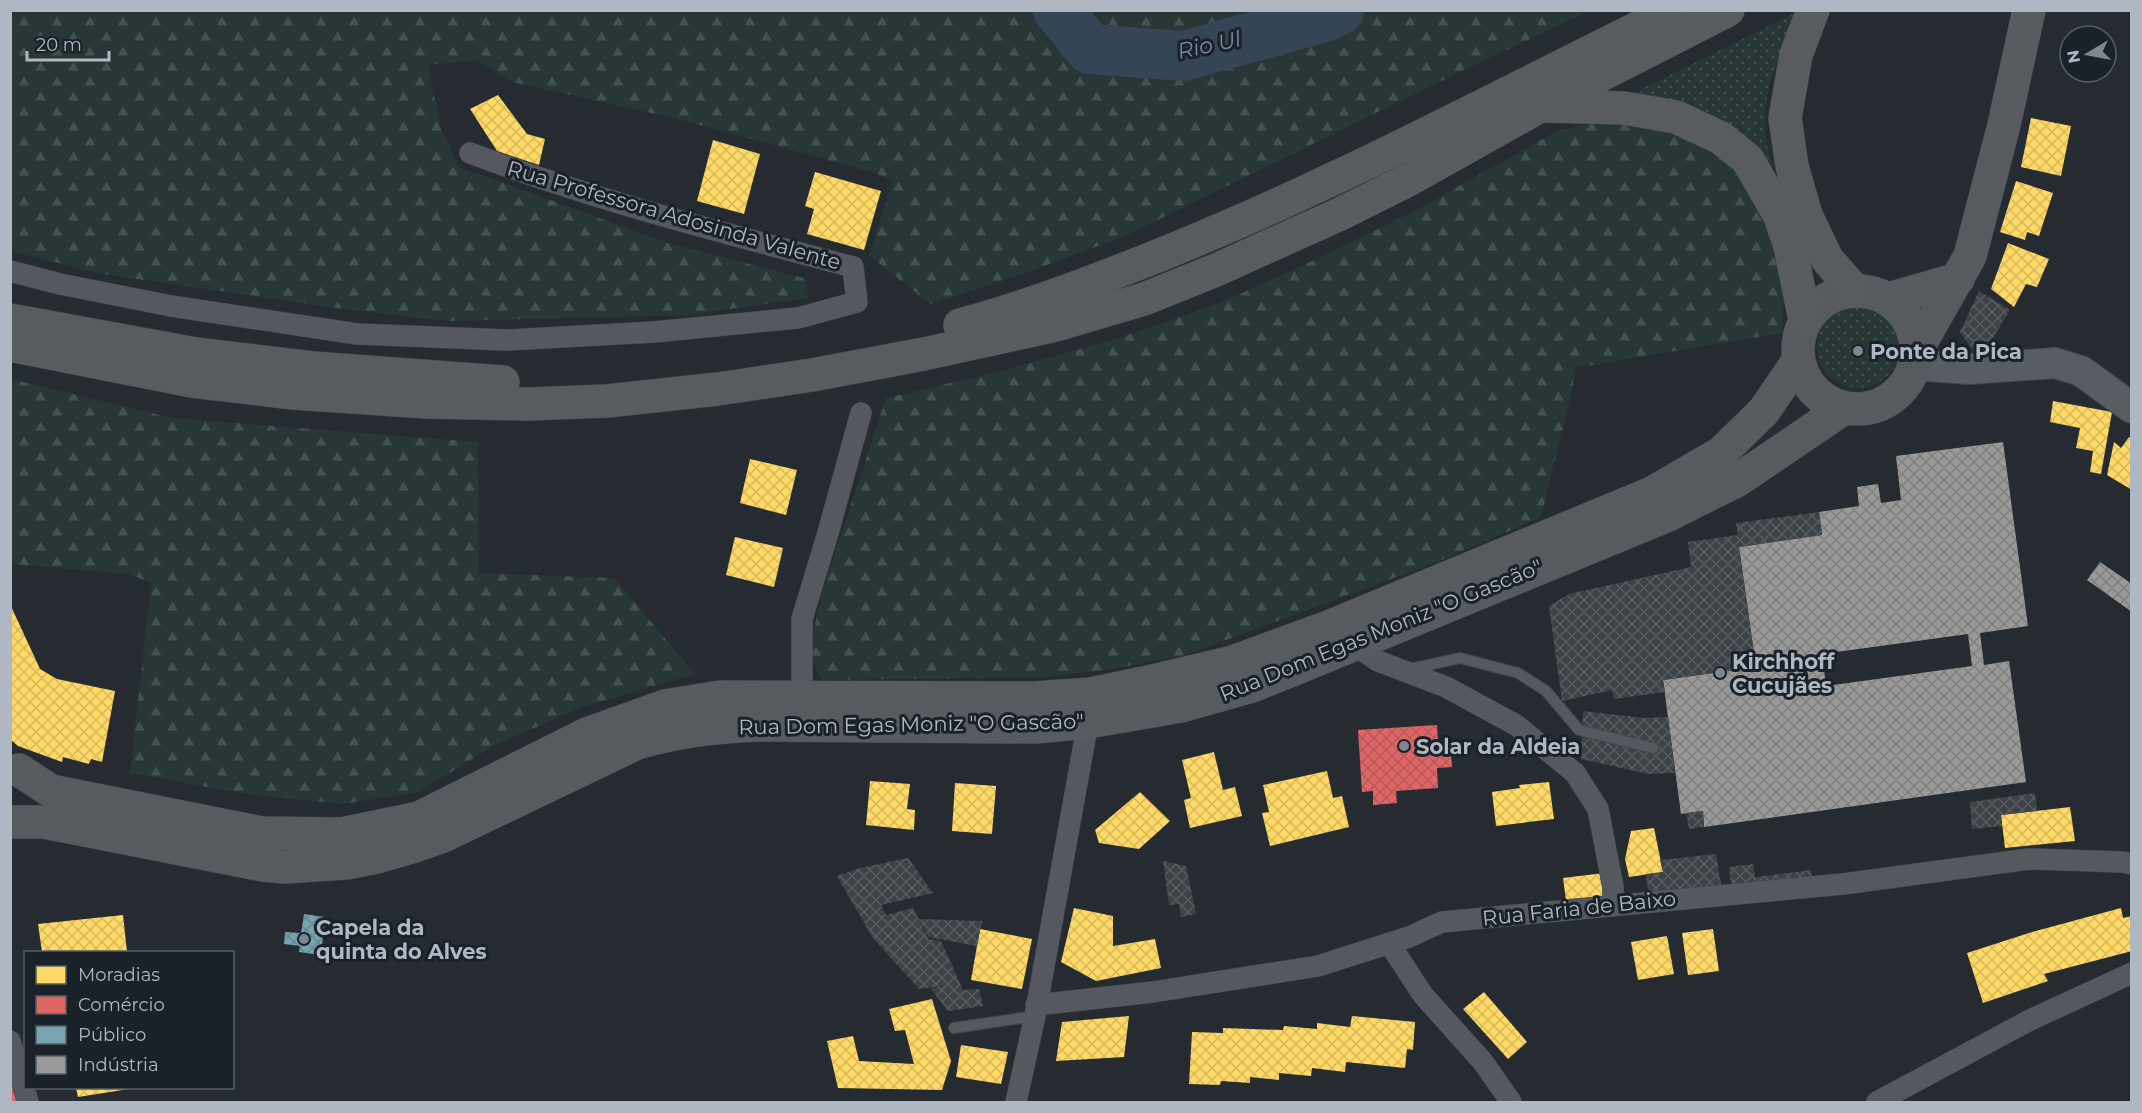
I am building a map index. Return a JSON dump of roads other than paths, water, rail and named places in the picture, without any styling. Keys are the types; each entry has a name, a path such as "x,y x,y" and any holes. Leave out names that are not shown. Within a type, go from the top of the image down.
{"highway":[{"path":"10,320 196,354 313,368 492,382 629,380 785,362 915,337 998,314 1062,294 1195,242 1323,185 1674,10"},
{"path":"10,345 192,381 293,393 426,402 528,404 607,401 718,389 812,375 924,354 1056,325 1144,299 1216,270 1340,214 1410,179 1540,106 1728,10"},
{"path":"1813,10 1796,55 1785,118 1792,166 1806,215 1827,259 1854,290"},
{"path":"1540,106 1624,108 1676,117 1721,138 1748,160 1780,216 1791,246 1805,320"}],"main road":[{"path":"1915,358 1915,336 1909,321 1900,309 1888,299 1871,292 1854,290 1835,294 1818,305 1805,320 1797,346 1798,361 1803,377 1814,392 1828,402 1844,408 1859,410 1888,401 1908,379 1915,358 1970,256 2004,126 2029,10"},
{"path":"1888,299 1958,279"},
{"name":"Rua Dom Egas Moniz \"O Gascão\"","path":"11,823 45,822 263,865 284,867 346,863 377,857 443,836 637,743 665,735 726,726 762,725 1035,727 1088,722 1181,706 1252,686 1342,635 1652,493 1721,453 1764,411 1798,361"},
{"name":"Rua Dom Egas Moniz \"O Gascão\"","path":"15,763 51,791 262,833 342,834 419,818 587,734 665,706 720,697 1034,698 1091,694 1342,635 1666,516 1738,480 1844,408"},
{"path":"11,823 19,811 22,800 23,785 15,763"}],"street":[{"name":"Rua Professora Adosinda Valente","path":"10,271 60,284 171,306 357,334 507,340 654,332 798,318 857,302 853,267 711,230 517,171 470,153"},
{"path":"1915,358 1969,369 2055,363 2081,371 2132,408"},
{"path":"802,698 802,619 861,413"},
{"path":"1342,635 1378,661 1446,687 1516,724 1575,773 1598,808 1613,887 1614,906"},
{"path":"1016,1102 1088,722"},
{"name":"Rua Faria de Baixo","path":"1035,1011 1318,966 1409,937 1442,922 1843,884 2029,859 2132,864"},
{"path":"1389,943 1423,995 1483,1062 1511,1102"},
{"path":"1877,1102 2030,1020 2132,974"},
{"path":"10,1041 24,1088"}],"lane":[{"path":"1404,670 1460,658 1518,673 1546,691 1579,730 1653,748"},
{"path":"954,1028 1035,1011"}],"waterway":[{"name":"Rio Ul","path":"1058,10 1090,49 1183,56 1325,17 1339,10"}],"place":[{"name":"Ponte da Pica","path":"1858,351"},
{"name":"Kirchhoff Cucujães","path":"1720,673"},
{"name":"Solar da Aldeia","path":"1404,746"},
{"name":"Capela da quinta do Alves","path":"304,939"}]}
